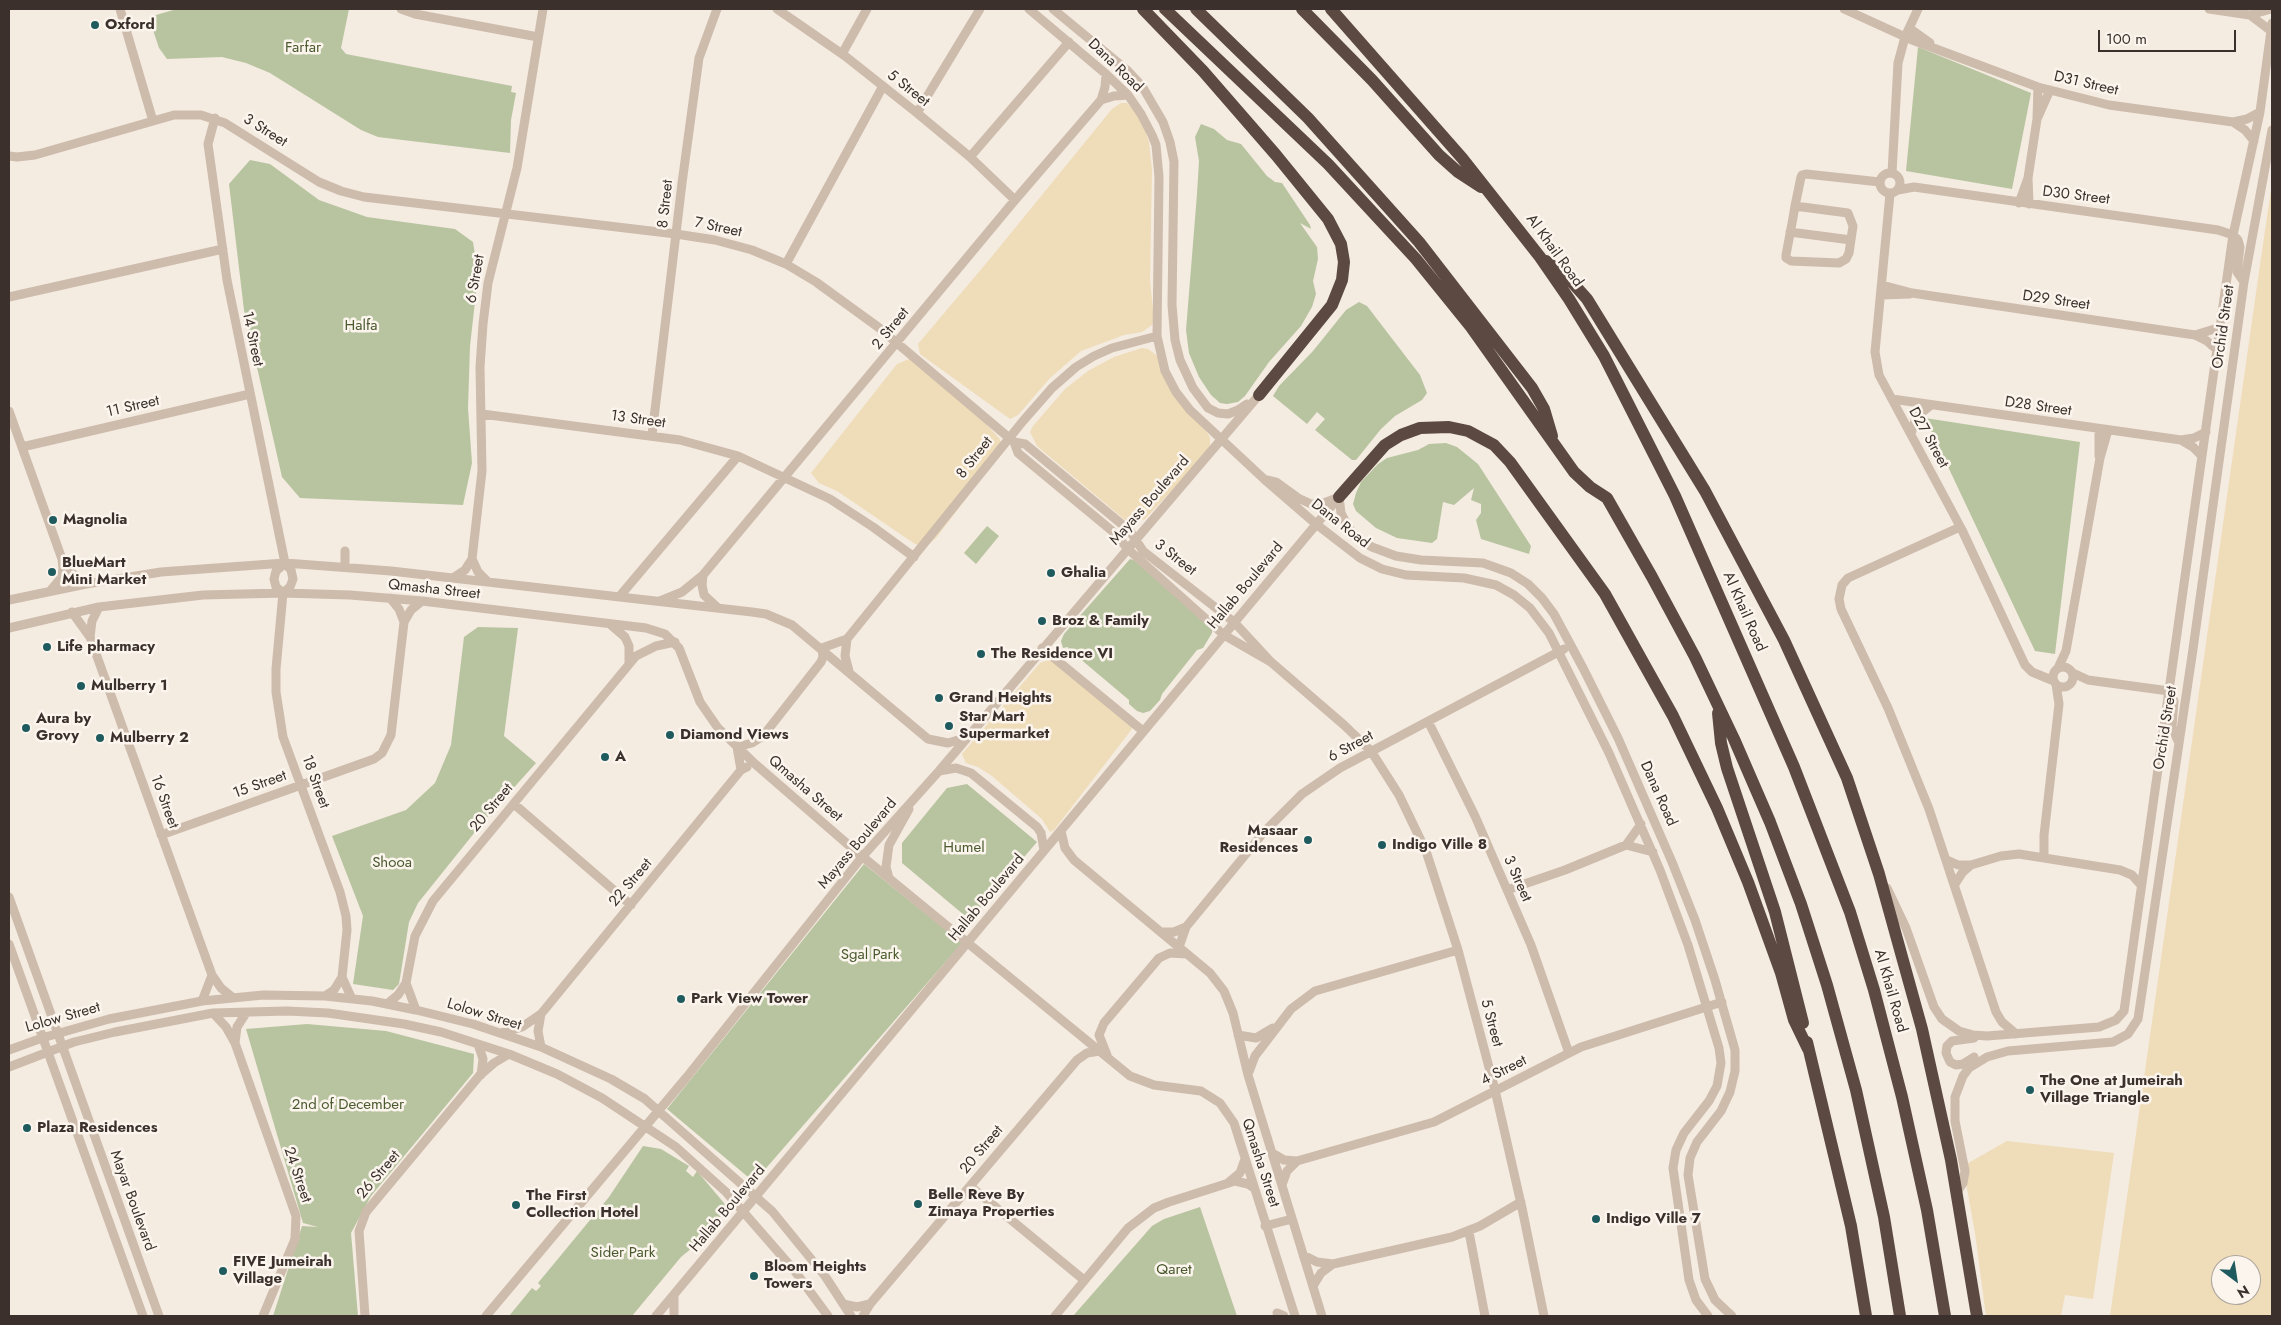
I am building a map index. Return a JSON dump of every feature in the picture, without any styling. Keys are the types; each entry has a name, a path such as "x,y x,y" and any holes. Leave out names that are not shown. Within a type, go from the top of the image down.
{"highway":[{"path":"1143,9 1203,71 1276,155 1328,219 1341,244 1344,262 1342,280 1332,306 1259,395"},
{"path":"1165,9 1304,140 1387,226 1471,327 1553,443 1582,480 1607,498 1670,609 1718,705 1752,780 1787,864 1827,985 1870,1149 1884,1217 1900,1316"},
{"path":"1196,9 1308,118 1419,242 1532,388 1548,420 1553,443"},
{"path":"1302,9 1372,80 1440,155 1463,176 1490,192"},
{"name":"Al Khail Road","path":"1331,9 1490,192 1540,257 1594,337 1654,452 1764,697 1836,874 1867,966 1895,1069 1925,1201 1945,1316"},
{"path":"1540,257 1561,272 1587,299 1676,442 1733,540 1784,640 1833,746 1859,812 1879,874 1922,1029 1957,1192 1977,1316"},
{"path":"1339,497 1385,445 1401,435 1420,428 1439,426 1468,431 1494,445 1510,462 1605,594 1673,716 1717,808 1745,873 1773,950 1794,1020 1808,1049"},
{"path":"1718,705 1719,731 1727,768 1776,912 1794,983 1850,1226 1866,1316"}],"street":[{"path":"123,9 153,121"},
{"path":"400,9 415,14 538,37"},
{"name":"6 Street","path":"472,559 482,470 480,367 488,283 525,122 543,9"},
{"name":"8 Street","path":"652,435 699,58 717,9"},
{"name":"5 Street","path":"779,9 842,54 917,113 970,157 1015,200"},
{"path":"842,54 867,9"},
{"path":"917,113 980,9"},
{"name":"Dana Road","path":"1029,9 1128,95 1150,129 1159,163 1157,336 1165,371 1176,392 1190,410 1264,479 1316,524 1360,558 1382,569 1418,577 1475,580 1505,590 1523,601 1538,616 1559,652 1653,852 1688,945 1721,1056 1719,1079 1709,1101 1684,1132 1676,1150 1673,1168 1689,1280 1696,1300 1708,1316"},
{"name":"Dana Road","path":"1053,9 1128,71 1154,104 1166,129 1170,142 1175,180 1172,324 1177,350 1188,379 1204,405 1218,413 1234,412 1259,395"},
{"name":"D31 Street","path":"1844,9 1905,37 2038,87 2109,105 2233,122 2247,119 2260,112"},
{"path":"1896,176 1884,175 1880,182 1882,190 1894,192 1900,185 1896,176 1898,63 1905,37 1918,9"},
{"path":"2209,9 2250,15 2272,27"},
{"path":"2250,15 2271,9"},
{"name":"Orchid Street","path":"1879,874 1903,922 1931,1001 1938,1014 1947,1024 1973,1036 1987,1036 2105,1026 2120,1016 2126,1005 2141,885 2233,235 2260,112 2272,27"},
{"name":"D31 Street","path":"1909,28 1939,49"},
{"path":"970,157 1069,42"},
{"name":"2 Street","path":"657,602 682,592 703,575 898,343 1015,200 1101,100 1106,74"},
{"path":"786,264 882,86"},
{"path":"2029,204 2028,178 2037,119 2038,87"},
{"path":"2037,119 2050,90"},
{"path":"1101,100 1114,96 1128,95"},
{"name":"3 Street","path":"9,156 35,155 174,115 188,114 215,118 235,128 319,182 341,191 364,197 505,213"},
{"name":"14 Street","path":"215,118 208,144 232,311 286,563"},
{"path":"2233,122 2245,130 2254,141"},
{"name":"Orchid Street","path":"1957,1192 1963,1183 1965,1171 1954,1109 1958,1086 1966,1072 1977,1062 2008,1051 2112,1042 2128,1034 2134,1028 2140,1013 2244,282 2272,130"},
{"path":"1795,206 1848,212 1852,221 1851,240 1849,253 1843,262 1791,261 1786,258 1795,206 1802,175 1880,182"},
{"name":"D30 Street","path":"1896,176 1914,187"},
{"path":"2019,203 2028,178"},
{"name":"D30 Street","path":"1894,192 1914,187 2218,230 2233,235"},
{"name":"D27 Street","path":"1894,192 1881,295 1875,364 1878,375 1960,527 2025,665 2029,670 2055,683"},
{"name":"7 Street","path":"505,213 676,234 715,240 752,250 786,264 842,301 898,343"},
{"path":"1790,232 1851,240"},
{"path":"2233,235 2240,247 2237,272 2244,282"},
{"path":"9,297 223,249"},
{"name":"D29 Street","path":"1882,285 1912,293 2195,335 2208,341 2217,350"},
{"name":"D29 Street","path":"1881,295 1894,296 1912,293"},
{"name":"D29 Street","path":"2195,335 2221,327"},
{"name":"8 Street","path":"847,639 1012,440 1052,388 1076,366 1112,348 1157,336"},
{"name":"3 Street","path":"898,343 1012,440 1026,444 1123,526 1135,539 1142,551 1234,622 1271,662 1371,752"},
{"name":"11 Street","path":"22,447 250,394"},
{"name":"Mayass Boulevard","path":"486,1316 645,1126 862,856 939,771 1259,395"},
{"name":"D28 Street","path":"1892,400 2181,440 2194,438 2206,432"},
{"path":"1911,434 1916,417 1930,406"},
{"path":"9,411 62,559 62,577 50,591"},
{"name":"13 Street","path":"482,414 652,435 708,446 738,456 784,477"},
{"path":"2040,857 2059,704 2053,676 2066,651 2100,458 2106,442 2104,430"},
{"name":"3 Street","path":"1012,440 1018,453 1111,530 1127,548 1224,635 1271,662"},
{"name":"D28 Street","path":"2181,440 2193,447 2202,456"},
{"path":"619,597 738,456"},
{"path":"784,477 815,491 852,513 914,557"},
{"name":"Dana Road","path":"1264,479 1276,482 1298,498 1311,504 1326,503 1339,497 1341,512 1348,527 1358,539 1372,547 1409,558 1483,563 1502,569 1520,578 1535,590 1548,606 1571,645 1618,738 1669,855 1695,920 1722,1002 1735,1050 1733,1082 1721,1111 1701,1134 1693,1150 1688,1175 1704,1279 1715,1300 1732,1316"},
{"name":"Hallab Boulevard","path":"656,1316 1339,497"},
{"path":"1960,527 1848,578 1842,585 1839,594 1841,609 1888,708 1922,792 1947,860 1996,1012 2002,1022 2016,1034"},
{"path":"345,552 345,567"},
{"path":"62,559 72,573 86,584"},
{"path":"454,578 464,570 472,559 478,572 488,582"},
{"path":"286,563 291,570 293,579 290,587 282,593 274,584 274,575 278,568 286,563"},
{"name":"Qmasha Street","path":"9,600 86,584 170,571 286,563 454,578 766,614 780,618 822,648 928,739 948,744 967,737"},
{"path":"703,575 702,585 704,594 718,608"},
{"name":"Qmasha Street","path":"9,628 99,606 203,595 282,593 390,598 657,631 675,642 706,711 737,747 862,856 1130,1076 1146,1083 1189,1088 1211,1096 1228,1112 1234,1123 1295,1316"},
{"name":"18 Street","path":"282,593 276,692 283,737 340,892 346,916 347,930 342,977"},
{"path":"390,598 399,609 404,622"},
{"path":"404,622 411,610 422,602"},
{"path":"90,637 92,621 99,606"},
{"name":"16 Street","path":"72,612 90,637 212,975 221,988 232,997"},
{"name":"15 Street","path":"161,834 374,759 388,744 391,735 404,622"},
{"path":"610,625 625,637 629,646 629,665"},
{"path":"741,770 737,747 752,743 763,736 821,662 823,657 822,648 847,639 845,656 849,672"},
{"name":"20 Street","path":"406,983 415,936 433,901 629,665 646,650 675,642"},
{"name":"6 Street","path":"1178,947 1186,927 1264,832 1286,809 1320,780 1571,645"},
{"path":"1042,648 1143,731"},
{"path":"2059,704 2069,684 2071,671 2066,651"},
{"path":"2038,674 2064,667 2088,680 2169,692 2174,701 2172,727 2178,741"},
{"path":"2055,683 2061,687 2088,680"},
{"name":"3 Street","path":"1428,721 1475,816 1531,946 1569,1053"},
{"name":"5 Street","path":"1371,752 1400,795 1417,829 1436,880 1458,950 1495,1090 1521,1202 1544,1316"},
{"name":"22 Street","path":"501,1033 522,1027 540,1014 741,770 754,763"},
{"path":"939,771 956,768 971,773 1037,827 1041,833 1044,850"},
{"path":"889,878 886,867 889,845 905,819 912,802"},
{"path":"514,804 631,904"},
{"path":"1507,890 1626,845 1641,824"},
{"name":"Qmasha Street","path":"1061,830 1062,841 1068,855 1210,973 1230,1002 1248,1075 1322,1316"},
{"path":"1626,845 1653,852"},
{"path":"1947,860 1958,865 1971,865 2010,855 2040,857 2120,870 2132,875 2141,885"},
{"path":"1955,884 1971,865"},
{"name":"Mayar Boulevard","path":"9,897 159,1316"},
{"path":"1161,932 1174,932 1186,927"},
{"name":"Mayar Boulevard","path":"9,944 143,1316"},
{"path":"1248,1075 1255,1056 1280,1024 1298,1003 1314,991 1458,950"},
{"path":"1108,1058 1100,1039 1100,1030 1104,1023 1158,958 1170,953 1187,954"},
{"path":"202,1001 212,975"},
{"path":"324,996 334,990 342,977"},
{"path":"342,977 352,999"},
{"path":"387,1004 398,995 406,983"},
{"path":"406,983 416,1010"},
{"name":"Lolow Street","path":"9,1050 57,1033 108,1019 232,997 294,995 352,999 416,1010 501,1033 541,1047 611,1079 658,1110 772,1211 805,1249 851,1316"},
{"path":"369,1019 372,1002"},
{"name":"4 Street","path":"1297,1161 1434,1122 1569,1053 1607,1038 1722,1002"},
{"path":"235,1043 237,1026 246,1012"},
{"name":"Lolow Street","path":"9,1067 62,1046 115,1032 214,1013 328,1013 441,1032 509,1054 557,1074 587,1090 676,1147 714,1180 743,1212 794,1270 828,1316"},
{"name":"24 Street","path":"214,1013 226,1026 235,1043 296,1216 295,1239 263,1316"},
{"path":"540,1014 538,1031 541,1047"},
{"path":"1238,1036 1256,1038 1280,1024"},
{"path":"1077,1060 1080,1047 1079,1034"},
{"path":"1987,1036 1952,1041 1946,1050 1948,1060 1953,1064 1960,1065 1984,1052 2008,1051"},
{"path":"478,1044 483,1059 480,1075"},
{"name":"20 Street","path":"864,1316 870,1304 1077,1060 1087,1053 1100,1051"},
{"name":"26 Street","path":"365,1316 359,1242 359,1231 364,1216 480,1075 494,1063 509,1054"},
{"path":"1272,1154 1284,1160 1297,1161"},
{"path":"1228,1182 1240,1173 1245,1158"},
{"path":"1282,1185 1287,1171 1297,1161"},
{"path":"1055,1316 1128,1228 1140,1217 1168,1202 1228,1182 1242,1182 1254,1188"},
{"path":"970,1186 1084,1280"},
{"path":"1303,1255 1317,1262 1333,1264 1469,1232 1521,1202"},
{"path":"1265,1226 1292,1219"},
{"path":"1469,1232 1485,1316"},
{"path":"1313,1286 1321,1273 1333,1264"},
{"path":"674,1295 674,1314"},
{"path":"843,1304 856,1307 870,1304"}],"green space":[{"name":"Farfar","path":"177,9 349,9 341,48 346,54 512,86 511,92 516,93 511,120 510,153 378,137 361,130 270,73 246,63 222,57 167,59 159,48 150,21 156,15"},
{"path":"1918,47 2031,93 2012,189 1906,171"},
{"path":"1201,124 1214,129 1227,140 1241,144 1267,176 1275,182 1282,183 1310,225 1311,229 1300,223 1317,247 1318,259 1313,281 1316,294 1312,307 1301,326 1269,362 1245,396 1238,402 1227,404 1220,403 1211,395 1199,377 1189,353 1186,330 1199,161 1195,137"},
{"name":"Halfa","path":"250,160 270,164 319,200 367,217 455,229 473,242 478,275 470,346 468,408 472,463 463,505 300,498 282,477 244,310 229,184"},
{"path":"1359,302 1367,306 1420,375 1427,393 1422,400 1395,416 1381,429 1356,460 1352,460 1315,430 1325,419 1317,412 1307,424 1273,396 1279,386 1313,351 1346,310"},
{"path":"1925,418 2080,442 2055,654 2035,651"},
{"path":"1446,443 1457,447 1478,464 1531,546 1529,554 1481,539 1476,520 1481,513 1481,504 1471,500 1474,488 1454,505 1443,502 1437,539 1432,543 1397,538 1376,528 1356,511 1353,504 1361,482 1378,464 1387,458 1418,450 1429,444"},
{"path":"987,526 999,536 976,564 964,553"},
{"path":"1130,559 1134,560 1212,629 1212,633 1203,648 1197,650 1150,711 1143,713 1137,711 1129,704 1129,700 1072,652 1069,653 1068,647 1063,648 1061,641 1064,634"},
{"name":"Shooa","path":"478,627 518,628 504,736 536,763 483,822 418,903 409,922 399,984 393,990 353,984 363,916 332,836 406,810 435,783 451,745 464,637"},
{"name":"Humel","path":"967,784 1037,842 970,920 902,863 902,843 947,788"},
{"name":"Sgal Park","path":"864,864 962,943 754,1182 667,1109"},
{"name":"2nd of December","path":"307,1024 386,1031 474,1054 473,1073 371,1196 351,1233 358,1316 273,1316 302,1226 318,1227 303,1223 246,1029"},
{"name":"Sider Park","path":"643,1146 661,1149 689,1166 686,1171 693,1177 697,1171 724,1203 726,1206 710,1236 681,1257 632,1316 509,1316 532,1288 536,1291 541,1286 538,1283 609,1197"},
{"name":"Qaret","path":"1200,1207 1237,1316 1073,1316 1152,1226 1164,1219"}],"sand":[{"path":"1121,103 1127,103 1134,110 1142,122 1149,142 1152,170 1150,281 1154,319 1152,325 1142,332 1124,335 1081,351 1050,378 1018,415 1010,419 920,354 918,344 1112,109"},
{"path":"2272,183 2272,1316 2110,1316"},
{"path":"1142,348 1148,349 1159,357 1165,377 1206,430 1210,438 1210,446 1206,454 1145,519 1132,523 1125,520 1037,446 1030,432 1065,389 1088,371 1114,357"},
{"path":"909,359 915,361 986,424 999,438 1002,445 997,458 936,538 929,544 922,546 915,544 837,491 819,483 811,473 897,364"},
{"path":"1053,658 1132,722 1132,729 1054,830 1050,832 1042,819 992,776 978,767 966,763 962,754 1040,663"},
{"path":"2007,1141 2114,1153 2093,1299 2065,1295 2061,1316 1986,1316 1975,1233 1963,1166"}],"place":[{"name":"Oxford","path":"95,25"},
{"name":"Magnolia","path":"53,520"},
{"name":"BlueMart Mini Market","path":"52,572"},
{"name":"Ghalia","path":"1051,573"},
{"name":"Broz & Family","path":"1042,621"},
{"name":"Life pharmacy","path":"47,647"},
{"name":"The Residence VI","path":"981,654"},
{"name":"Mulberry 1","path":"81,686"},
{"name":"Grand Heights","path":"939,698"},
{"name":"Star Mart Supermarket","path":"949,726"},
{"name":"Aura by Grovy","path":"26,728"},
{"name":"Diamond Views","path":"670,735"},
{"name":"Mulberry 2","path":"100,738"},
{"name":"A","path":"605,757"},
{"name":"Masaar Residences","path":"1308,840"},
{"name":"Indigo Ville 8","path":"1382,845"},
{"name":"Park View Tower","path":"681,999"},
{"name":"The One at Jumeirah Village Triangle","path":"2030,1090"},
{"name":"Plaza Residences","path":"27,1128"},
{"name":"Belle Reve By Zimaya Properties","path":"918,1204"},
{"name":"The First Collection Hotel","path":"516,1205"},
{"name":"Indigo Ville 7","path":"1596,1219"},
{"name":"FIVE Jumeirah Village","path":"223,1271"},
{"name":"Bloom Heights Towers","path":"754,1276"}]}
